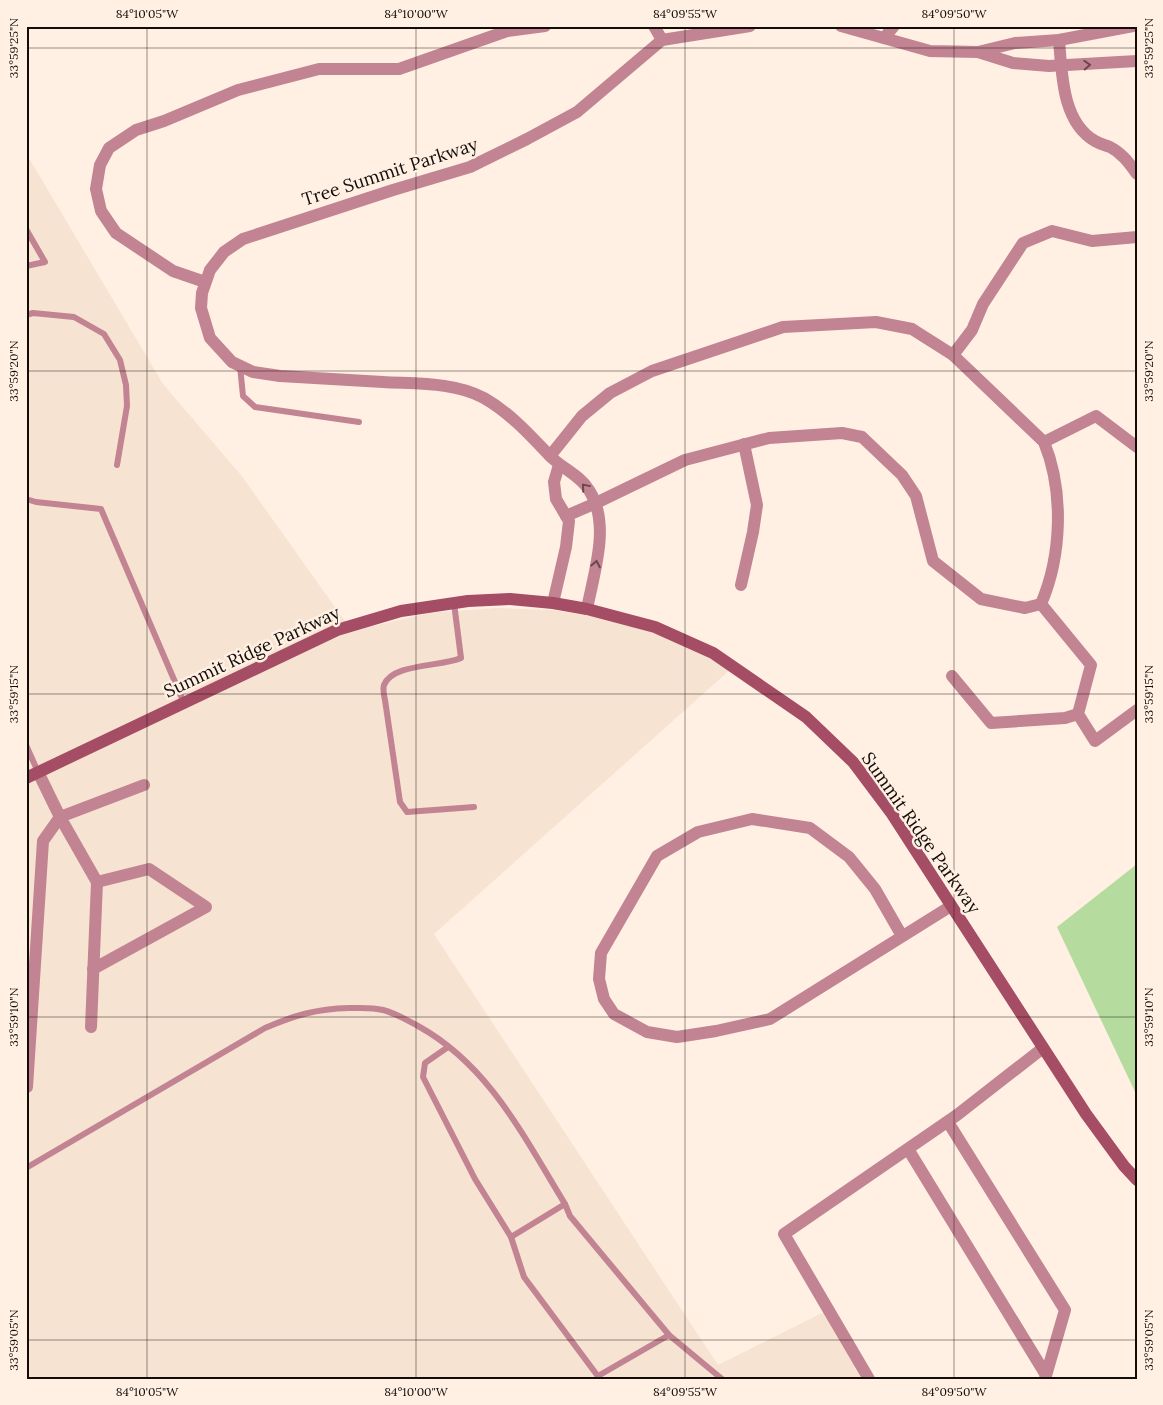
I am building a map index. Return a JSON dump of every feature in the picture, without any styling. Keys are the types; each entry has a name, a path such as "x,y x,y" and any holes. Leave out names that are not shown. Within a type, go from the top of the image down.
{"street":[{"path":"204,282 173,271 116,233 101,211 96,188 100,164 109,148 136,130 164,121 238,90 319,69 399,69 506,31 545,26"},
{"path":"654,26 662,40 750,26"},
{"path":"841,26 930,51 978,52 1015,43 1059,40 1133,26"},
{"path":"884,38 894,26"},
{"name":"Tree Summit Parkway","path":"586,609 598,549 600,518 596,503 589,489 573,474 554,461 508,413 482,397 448,386 280,376 253,372 232,362 210,338 201,308 204,282 210,270 224,252 242,239 470,167 527,140 577,112 662,40"},
{"path":"1059,40 1062,78 1071,114 1081,130 1095,141 1110,147 1125,158 1137,174"},
{"path":"978,52 1013,63 1062,66 1137,60"},
{"path":"953,356 972,330 983,304 1023,243 1052,231 1092,241 1137,237"},
{"path":"553,603 566,547 569,522 556,499 554,461 582,416 610,393 652,371 783,327 876,322 912,329 953,356 1044,442 1051,461 1056,493 1057,522 1055,554 1049,585 1041,604"},
{"path":"1044,442 1096,416 1137,447"},
{"path":"566,516 685,460 769,438 842,433 862,437 902,474 916,496 933,560 981,599 1025,608 1041,604"},
{"path":"740,585 753,532 757,505 744,444"},
{"name":"Summit Ridge Parkway","path":"26,778 337,630 401,611 454,603 510,599 553,603 586,609 655,627 713,653 806,717 853,762 892,814 1086,1114 1124,1166 1137,1180"},
{"path":"1041,604 1090,665 1078,714 1095,741 1137,710"},
{"path":"952,676 991,723 1065,718 1078,714"},
{"path":"38,772 60,818 97,882 91,1028"},
{"path":"26,1087 43,842 60,818 144,785"},
{"path":"902,936 875,889 849,857 810,828 752,819 698,832 657,856 601,953 598,979 604,999 614,1014 647,1032 677,1037 716,1031 770,1019 951,906"},
{"path":"93,969 206,907 149,869 97,882"},
{"path":"868,1379 784,1234 948,1122 1043,1048"},
{"path":"948,1122 1065,1310 1046,1377"},
{"path":"908,1149 1046,1377"}],"lane":[{"path":"26,229 45,262 26,266"},
{"path":"26,315 33,313 74,317 104,334 120,360 126,385 127,406 117,466"},
{"path":"240,366 242,396 254,407 360,422"},
{"path":"26,499 36,502 101,509 184,703"},
{"path":"454,603 461,658 452,662 399,671 390,676 384,686 385,700 400,802 407,812 474,807"},
{"path":"26,745 38,772"},
{"path":"26,1168 265,1028 295,1016 325,1009 364,1008 383,1010 405,1019 434,1035 478,1072 510,1113 565,1204 570,1216 669,1335 722,1379"},
{"path":"448,1046 425,1063 423,1077 474,1179 511,1238 524,1277 599,1378 669,1335"},
{"path":"511,1238 565,1204"}],"shaded area":[{"path":"26,153 163,384 241,475 352,631 429,613 496,608 552,610 604,618 652,630 692,647 731,669 434,934 718,1365 828,1310 871,1379 26,1379"}],"green space":[{"path":"1137,864 1137,1096 1057,927"}]}
